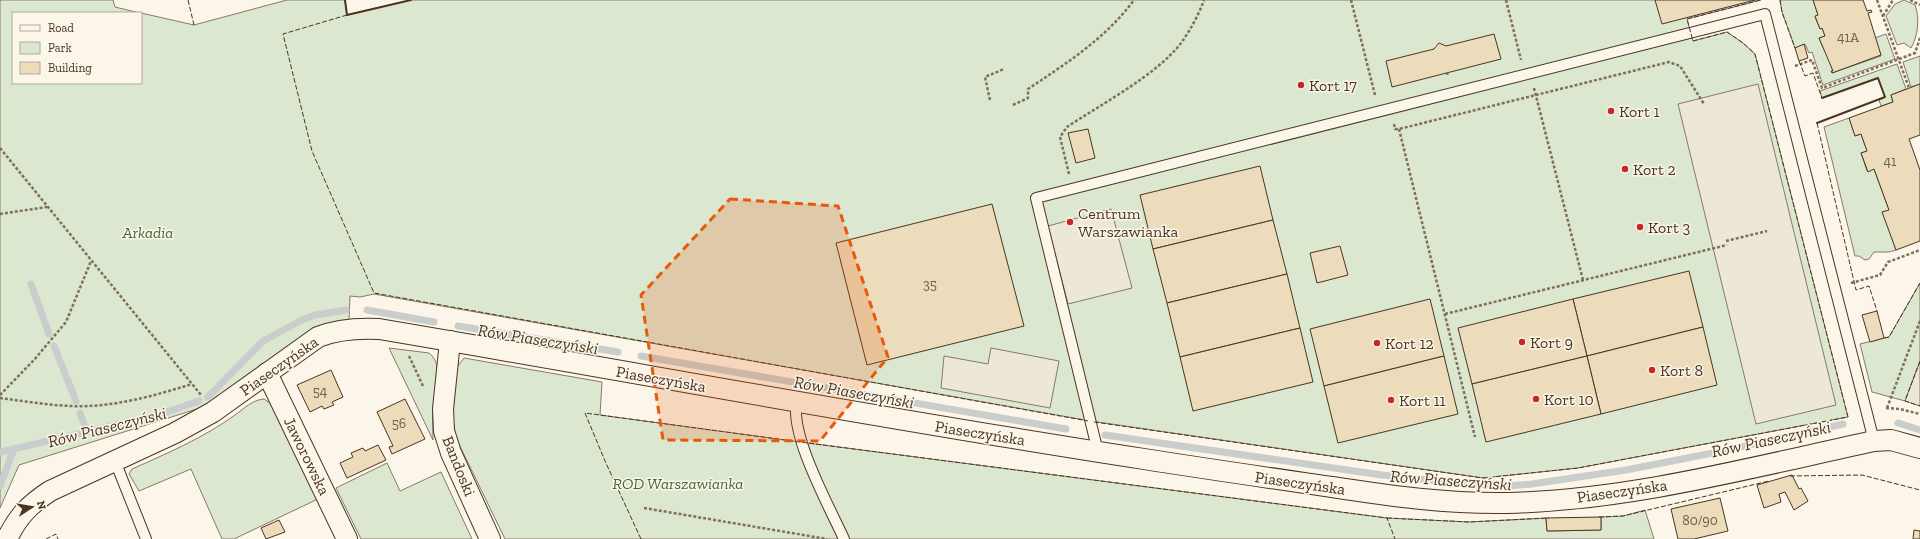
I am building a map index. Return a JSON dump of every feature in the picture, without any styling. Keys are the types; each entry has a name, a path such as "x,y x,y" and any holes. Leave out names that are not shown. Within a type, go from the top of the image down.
{"street":[{"name":"Piaseczyńska","path":"7,539 15,522 32,502 50,491 175,433 213,412 318,337 347,329 379,329 797,402 1098,452 1420,499 1460,503 1508,503 1594,496 1679,483 1874,441 1890,440 1920,448"},
{"name":"Bandoski","path":"450,341 443,409 444,431 451,452 490,539"},
{"name":"Jaworowska","path":"267,373 347,539"}],"lane":[{"path":"1098,452 1036,198 1765,14 1874,441"},
{"path":"797,402 795,411 800,442 844,539"},
{"path":"115,460 146,539"}],"path":[{"path":"1013,105 1028,98 1028,89 1084,50 1120,18 1134,0"},
{"path":"1073,188 1060,138 1067,127 1146,75 1164,60 1181,44 1204,0"},
{"path":"1351,0 1379,111"},
{"path":"1506,0 1525,75"},
{"path":"1877,0 1909,88"},
{"path":"1883,16 1894,0"},
{"path":"1910,0 1920,5"},
{"path":"1915,53 1920,38"},
{"path":"1800,64 1812,60 1822,88 1920,52"},
{"path":"1395,129 1535,93 1584,83 1659,62 1669,62 1680,66 1704,104"},
{"path":"1629,67 1630,71"},
{"path":"990,100 985,77 1004,69"},
{"path":"1583,79 1584,83"},
{"path":"1535,93 1583,280"},
{"path":"1399,128 1475,437"},
{"path":"0,148 203,398"},
{"path":"0,214 47,207"},
{"path":"1726,241 1767,231"},
{"path":"1445,314 1727,245"},
{"path":"1854,282 1880,275 1888,262 1920,250"},
{"path":"0,395 34,360 66,322 91,261"},
{"path":"1887,408 1920,322"},
{"path":"0,398 72,406 110,403 192,384"},
{"path":"1866,409 1900,409 1920,414"},
{"path":"644,508 827,539"}],"highlighted area":[{"path":"730,199 838,206 888,357 820,441 663,440 641,295"}],"green space":[{"name":"Centrum Warszawianka","path":"0,0 113,0 115,7 136,12 12,12 12,84 142,84 142,13 194,25 287,0 345,0 347,15 411,0 1761,0 1687,19 1693,41 1727,32 1743,43 1755,54 1848,417 1578,468 1483,478 1091,421 374,294 360,297 350,296 349,321 200,408 19,465 0,508"},
{"path":"1780,0 1813,0 1818,15 1815,17 1825,36 1819,38 1823,48 1825,48 1833,71 1832,73 1881,56 1875,38 1886,34 1895,59 1823,85 1812,52 1809,53 1805,44 1795,48 1782,12"},
{"path":"1904,0 1915,5 1917,10 1917,33 1911,48 1904,43 1897,45 1886,16 1895,4"},
{"path":"1920,56 1920,84 1911,87 1903,62"},
{"path":"1897,64 1906,89 1891,95 1893,102 1881,106 1879,100 1885,97 1878,78 1822,98 1820,91"},
{"path":"1849,118 1855,136 1861,134 1867,151 1861,153 1867,171 1874,169 1889,210 1883,212 1896,250 1889,252 1874,252 1869,259 1865,260 1859,256 1855,256 1824,127"},
{"path":"1920,283 1920,361 1905,401 1872,392 1860,344 1889,337"},
{"path":"389,348 429,353 437,364 438,372 433,413 433,440"},
{"name":"ROD Warszawianka","path":"464,358 602,382 600,415 1387,518 1469,522 1546,518 1547,531 1601,530 1601,517 1623,516 1645,510 1654,539 505,539 456,438 452,414 457,367"},
{"path":"264,399 273,405 320,498 234,539 222,539 191,469 139,491 129,474 132,469 198,438 252,403"},
{"path":"387,463 400,491 441,472 472,539 361,539 336,488"}],"shaded area":[{"path":"1758,84 1836,405 1756,424 1678,104"},
{"path":"1111,209 1132,288 1068,304 1048,226"},
{"path":"991,348 1059,361 1050,408 941,388 944,356 988,364"},
{"path":"1920,361 1920,406 1905,401"}],"building":[{"path":"1655,0 1755,0 1662,24"},
{"path":"1813,0 1863,0 1867,11 1871,10 1872,12 1868,13 1881,55 1832,73 1831,71 1833,71 1819,38 1825,36 1822,28 1820,29 1815,16 1818,15"},
{"path":"1494,34 1501,59 1392,87 1386,61 1434,49 1439,43 1446,46"},
{"path":"1804,44 1808,58 1799,61 1795,48"},
{"path":"1920,84 1920,135 1909,139 1920,170 1920,241 1896,250 1882,212 1889,210 1874,169 1868,172 1861,153 1867,151 1861,134 1855,136 1849,118 1893,102 1891,95"},
{"path":"1088,129 1095,158 1076,163 1068,133"},
{"path":"1260,166 1273,220 1153,249 1140,195"},
{"path":"992,204 1024,326 867,365 836,243"},
{"path":"1273,220 1287,274 1167,303 1153,249"},
{"path":"1340,246 1348,275 1317,283 1310,253"},
{"path":"1689,271 1703,327 1587,356 1573,299"},
{"path":"1287,274 1300,328 1180,357 1167,303"},
{"name":"Kort 12","path":"1430,299 1444,356 1324,386 1310,329"},
{"name":"Kort 9","path":"1573,299 1587,356 1472,384 1458,328"},
{"path":"1877,311 1884,338 1870,342 1862,315"},
{"name":"Kort 8","path":"1703,327 1717,385 1601,414 1587,356"},
{"path":"1300,328 1313,382 1193,411 1180,357"},
{"name":"Kort 11","path":"1444,356 1458,414 1338,443 1324,386"},
{"name":"Kort 10","path":"1587,356 1601,414 1486,442 1472,384"},
{"path":"331,370 343,397 332,402 334,405 324,409 322,406 310,412 297,385"},
{"path":"405,399 425,439 392,454 389,447 393,446 377,412"},
{"path":"378,445 386,460 347,478 340,463 353,457 351,453 363,448 365,451"},
{"path":"1792,475 1799,489 1801,488 1808,501 1794,510 1785,492 1779,494 1781,502 1764,508 1757,485"},
{"path":"1720,498 1728,531 1694,539 1678,539 1671,509"},
{"path":"1601,517 1601,530 1547,531 1546,518"},
{"path":"279,520 285,532 266,539 261,528"},
{"path":"1914,530 1920,531 1920,539 1913,539"}],"waterway":[{"path":"31,284 49,334"},
{"name":"Rów Piaseczyński","path":"208,397 263,341 302,320 315,315 346,310"},
{"name":"Rów Piaseczyński","path":"367,310 434,322"},
{"name":"Rów Piaseczyński","path":"458,326 618,352"},
{"path":"54,346 76,401"},
{"name":"Rów Piaseczyński","path":"641,356 1066,429"},
{"name":"Rów Piaseczyński","path":"0,452 155,416 199,401"},
{"path":"80,413 87,432"},
{"name":"Rów Piaseczyński","path":"1898,423 1920,430"},
{"name":"Rów Piaseczyński","path":"1105,435 1382,475 1447,482 1507,486 1532,484 1626,470 1718,452 1843,424"},
{"name":"Rów Piaseczyński","path":"0,486 14,449"}],"fence":[{"path":"188,0 194,25"},
{"path":"1094,422 1483,478 1578,468 1848,417 1755,54 1743,43 1727,32 1693,41 1687,19 1761,0"},
{"path":"1780,0 1782,12 1795,48"},
{"path":"347,15 283,34 312,151 374,293 1088,421"},
{"path":"1799,61 1805,76 1813,73 1822,98"},
{"path":"1817,123 1856,290 1869,286 1877,311"},
{"path":"1884,338 1889,337 1920,283"},
{"path":"1920,361 1905,401 1920,406"},
{"path":"641,539 605,461 585,413 1387,518 1395,539"},
{"path":"1790,476 1862,475 1920,490"},
{"path":"1599,517 1623,516 1769,481"},
{"path":"1387,518 1469,522 1549,518"},
{"path":"46,539 56,534 58,539"}],"wall":[{"path":"345,0 347,15 411,0"},
{"path":"1817,123 1885,97 1878,78 1822,98"}],"place":[{"name":"Kort 17","path":"1301,85"},
{"name":"Kort 1","path":"1611,111"},
{"name":"Kort 2","path":"1625,169"},
{"name":"Centrum Warszawianka","path":"1070,222"},
{"name":"Kort 3","path":"1640,227"},
{"name":"Kort 9","path":"1522,342"},
{"name":"Kort 12","path":"1377,343"},
{"name":"Kort 8","path":"1652,370"},
{"name":"Kort 10","path":"1536,399"},
{"name":"Kort 11","path":"1391,400"}],"park label":[{"name":"Arkadia","path":"148,232"}]}
